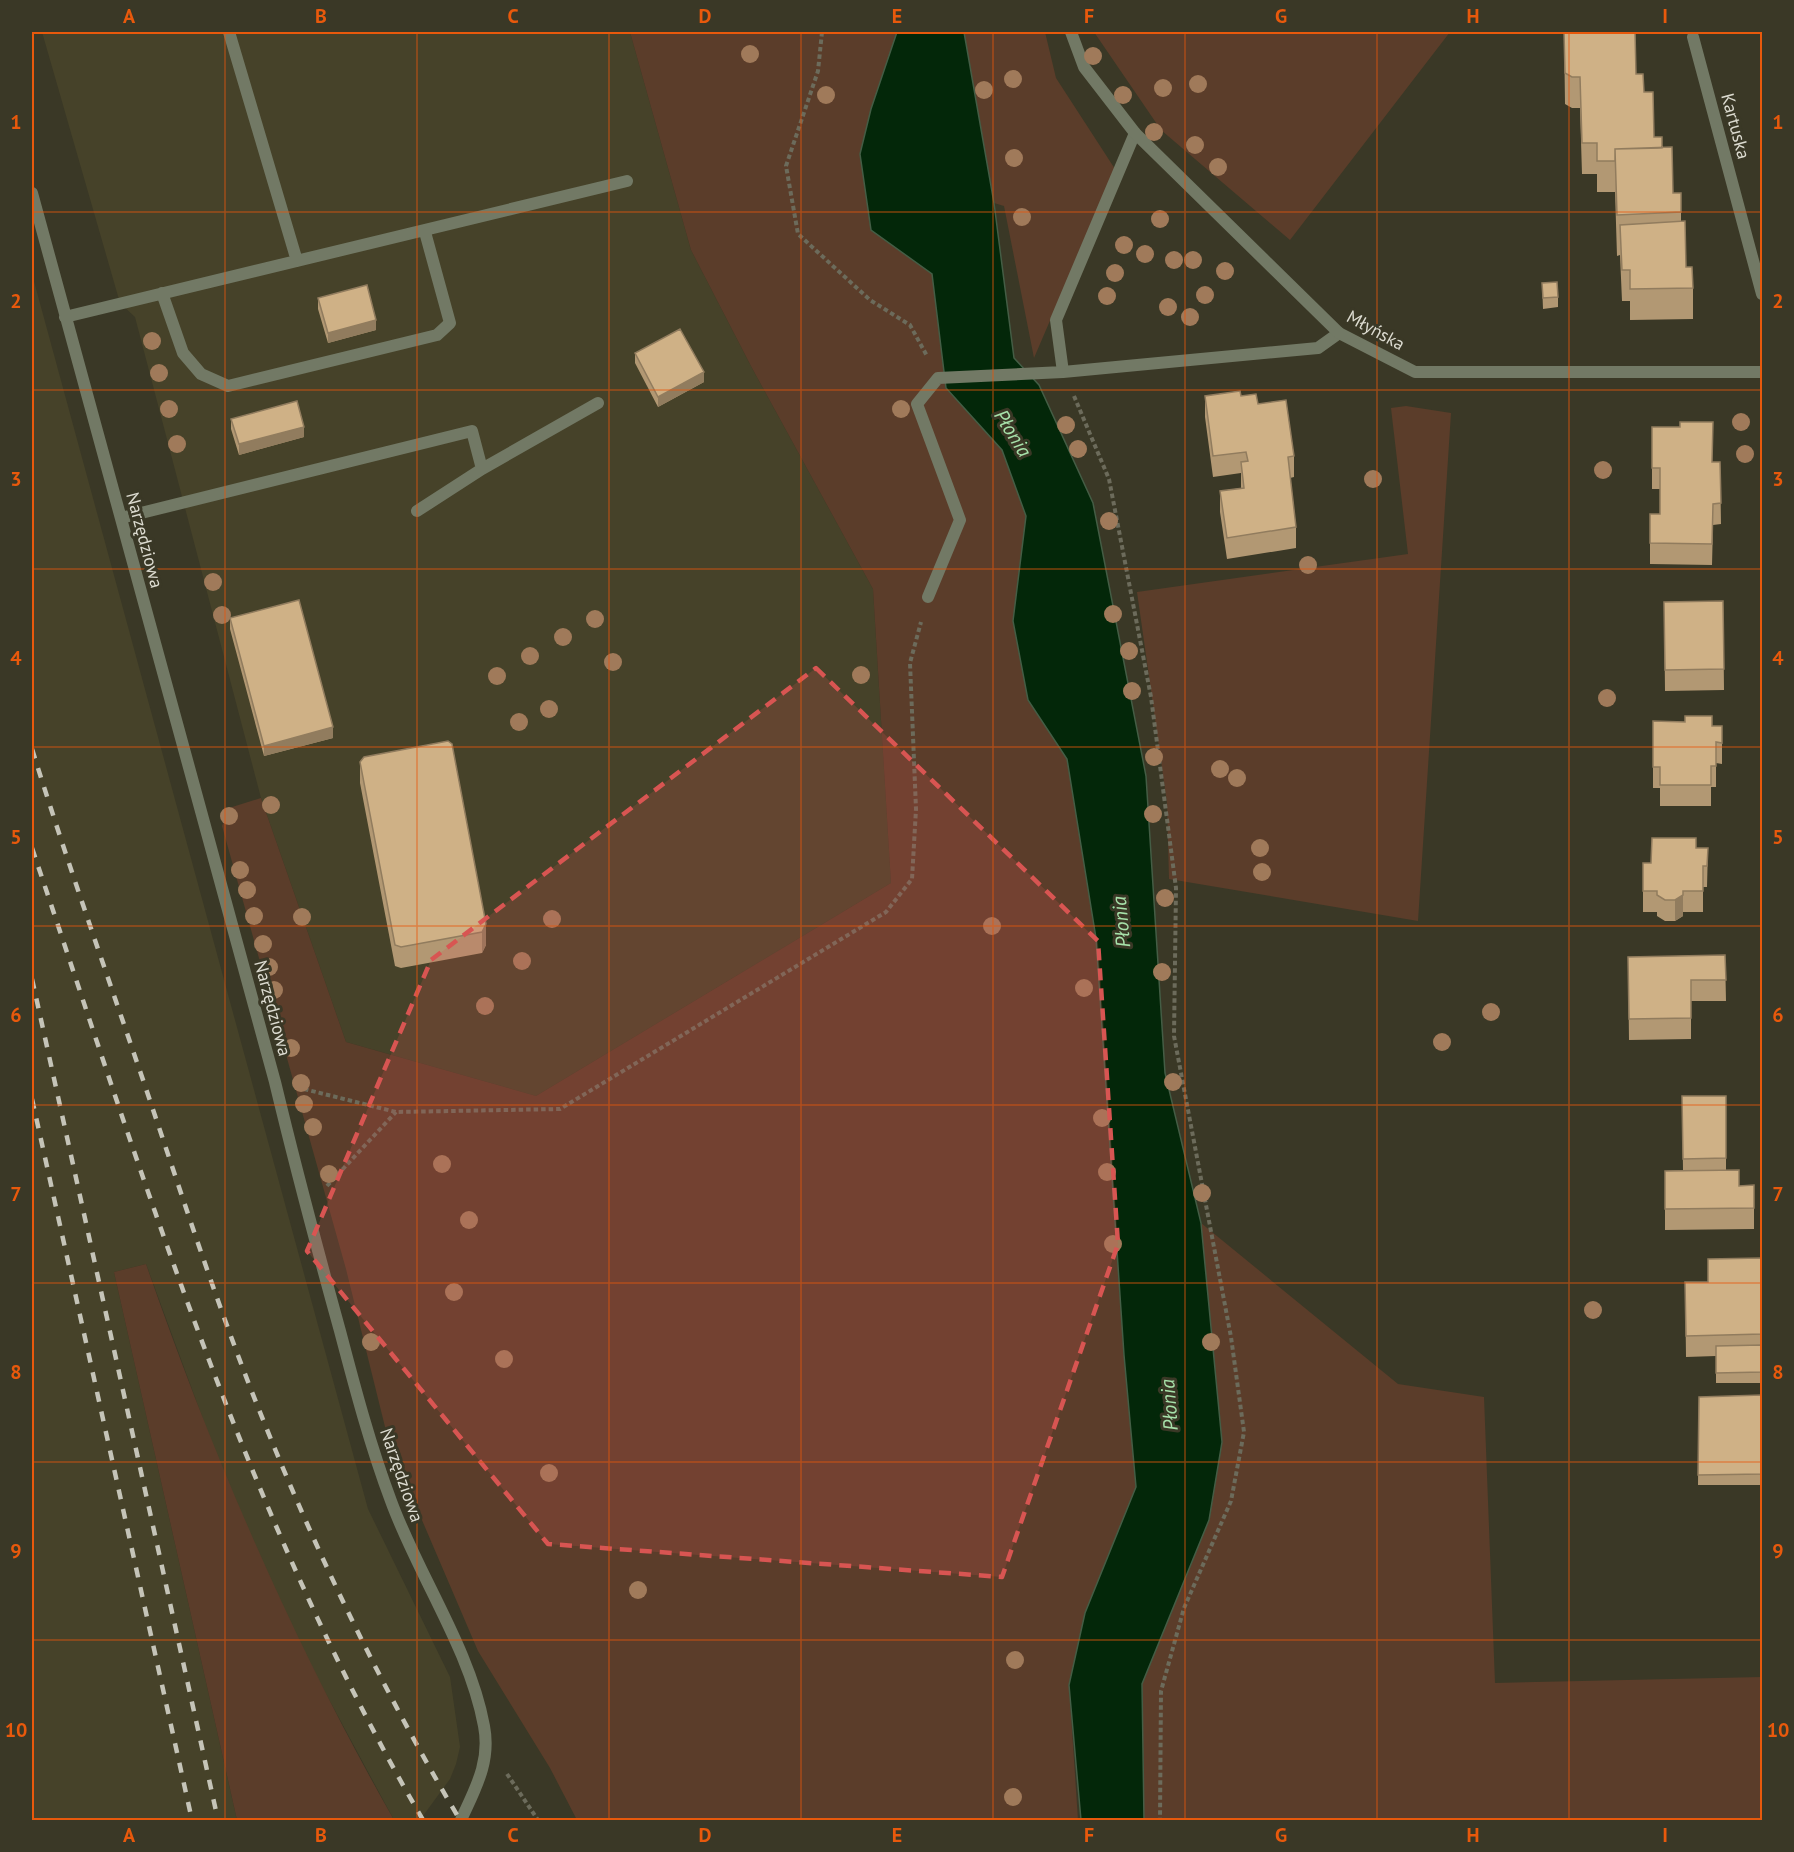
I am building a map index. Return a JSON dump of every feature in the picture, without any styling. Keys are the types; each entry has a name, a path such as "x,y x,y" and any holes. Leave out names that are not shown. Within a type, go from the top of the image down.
{"street":[{"path":"229,32 297,261"},
{"name":"Młyńska","path":"1071,32 1084,67 1135,134 1339,333 1415,372 1762,372"},
{"name":"Kartuska","path":"1693,37 1762,294"},
{"path":"1064,372 1056,320 1135,134"},
{"path":"65,317 425,232 627,181"},
{"name":"Narzędziowa","path":"32,193 275,1082 306,1209 378,1464 404,1536 471,1682 484,1728 486,1751 484,1770 461,1821"},
{"path":"162,293 183,353 201,374 228,386 437,335 450,323 425,232"},
{"path":"928,597 960,520 917,404 938,378 1064,372 1318,348 1339,333"},
{"path":"417,511 482,469 598,403"},
{"path":"121,518 472,430 482,469"}],"path":[{"path":"822,32 818,72 786,166 798,234 870,300 910,325 938,378"},
{"path":"1064,372 1109,479 1150,697 1176,888 1174,1036 1229,1326 1244,1432 1231,1501 1184,1608 1161,1691 1160,1821"},
{"path":"275,1082 396,1112 560,1109 886,912 912,879 916,809 910,663 928,597"},
{"path":"306,1209 396,1112"},
{"path":"486,1751 514,1781 538,1821"}],"highlighted area":[{"path":"816,668 1098,941 1118,1244 1002,1577 548,1544 307,1251 431,960"}],"shaded area":[{"path":"42,32 630,32 691,250 752,368 873,589 891,883 536,1096 346,1042 261,798 135,317 120,303"},
{"path":"630,32 897,32 871,109 860,154 871,230 932,274 946,388 1002,450 1026,516 1013,621 1028,700 1067,759 1096,939 1124,1355 1142,1481 1085,1613 1069,1685 1078,1820 577,1820 550,1768 478,1651 389,1443 346,1269 222,826 229,808 261,798 346,1042 536,1096 891,883 873,589 752,368 691,250"},
{"path":"964,32 1045,32 1056,78 1115,169 1034,358 1004,206 994,203"},
{"path":"1094,32 1450,32 1290,240 1161,130"},
{"path":"32,274 368,1509 450,1677 460,1747 450,1779 420,1820 394,1820 305,1655 258,1554 211,1441 146,1264 114,1272 237,1820 32,1820"},
{"path":"1406,406 1451,413 1418,921 1169,879 1167,803 1137,592 1408,554 1391,408"},
{"path":"1201,1223 1398,1384 1484,1397 1495,1683 1762,1677 1762,1820 1144,1820 1142,1684 1209,1520 1222,1442"},
{"path":"146,1264 199,1407 257,1548 322,1686 394,1820 237,1820 114,1272"}],"water":[{"name":"Płonia","path":"897,32 964,32 994,203 1014,358 1039,385 1093,503 1146,776 1165,1073 1201,1223 1222,1442 1209,1520 1142,1684 1144,1820 1081,1820 1069,1685 1085,1613 1136,1487 1124,1355 1096,938 1067,759 1028,700 1013,621 1026,516 1002,450 946,388 932,274 871,230 860,154 871,109"}],"building":[{"path":"1564,32 1635,32 1636,74 1643,74 1644,92 1653,92 1654,137 1662,137 1662,148 1615,149 1615,161 1597,161 1597,143 1582,143 1580,77 1572,77 1565,73"},
{"path":"1672,147 1673,193 1681,193 1681,212 1617,215 1615,149"},
{"path":"1685,221 1686,267 1692,267 1693,288 1630,289 1630,270 1622,270 1620,225"},
{"path":"1557,282 1558,297 1543,298 1542,283"},
{"path":"367,285 376,320 328,333 318,298"},
{"path":"680,329 704,372 658,397 635,353"},
{"path":"1240,391 1241,396 1256,394 1258,404 1286,400 1294,456 1288,457 1296,527 1227,538 1220,491 1244,488 1241,462 1248,461 1246,452 1213,456 1205,396"},
{"path":"297,401 304,427 239,444 231,419"},
{"path":"1680,422 1713,422 1712,462 1720,462 1721,503 1713,504 1712,544 1650,543 1650,514 1660,514 1660,468 1652,468 1652,427 1680,427"},
{"path":"299,600 333,727 264,746 230,618"},
{"path":"1723,601 1724,669 1665,670 1664,602"},
{"path":"1685,716 1712,716 1712,726 1722,726 1722,743 1716,742 1716,766 1711,766 1711,785 1660,785 1660,767 1653,767 1653,721 1685,722"},
{"path":"448,741 452,744 486,924 482,932 401,947 395,945 360,762 364,757"},
{"path":"1652,838 1696,838 1696,848 1708,848 1707,866 1703,866 1703,891 1683,891 1683,895 1675,900 1665,900 1657,895 1657,891 1643,891 1643,863 1651,863"},
{"path":"1725,955 1726,980 1691,980 1691,1018 1629,1019 1628,957"},
{"path":"1682,1096 1726,1096 1726,1158 1683,1159"},
{"path":"1739,1170 1739,1186 1754,1185 1754,1208 1665,1209 1665,1171"},
{"path":"1762,1258 1762,1334 1686,1336 1685,1282 1708,1282 1708,1259"},
{"path":"1762,1345 1762,1372 1716,1373 1716,1346"},
{"path":"1762,1395 1762,1474 1698,1475 1699,1397"}],"railway":[{"path":"32,749 222,1313 252,1392 274,1447 347,1610 401,1717 460,1820"},
{"path":"32,848 158,1221 251,1467 303,1587 360,1705 423,1820"},
{"path":"32,979 218,1820"},
{"path":"32,1099 192,1820"}]}
